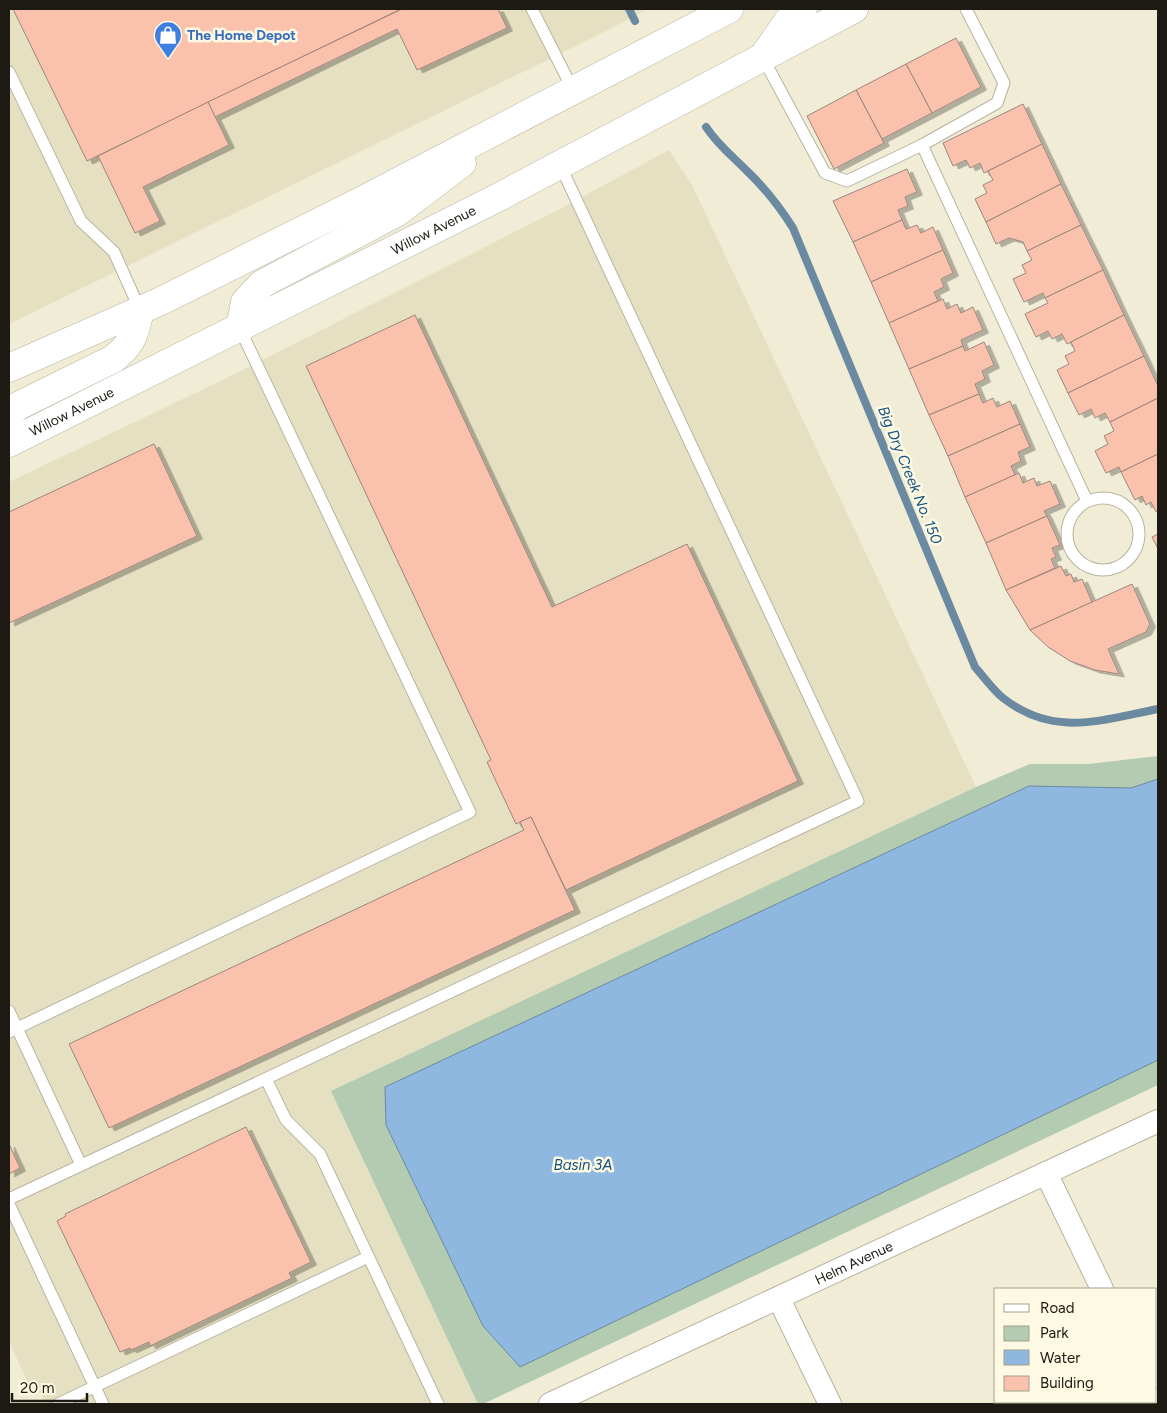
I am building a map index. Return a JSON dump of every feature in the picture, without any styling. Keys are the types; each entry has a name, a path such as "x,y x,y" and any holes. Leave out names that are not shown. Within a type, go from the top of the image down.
{"main road":[{"path":"9,368 140,310 298,233 523,117 700,19 729,9"},
{"path":"763,58 788,22 803,9"},
{"name":"Willow Avenue","path":"9,443 240,329 560,164 854,9"},
{"path":"240,329 245,302 262,284 396,213 523,117"},
{"path":"9,414 18,406 113,359 126,349 131,341 140,310"}],"street":[{"name":"Helm Avenue","path":"550,1404 1158,1121"},
{"path":"1046,1174 1102,1288"},
{"path":"779,1299 830,1404"}],"lane":[{"path":"532,9 573,90"},
{"path":"763,58 824,174 847,181 922,145 997,103 1004,83 966,9"},
{"path":"9,72 81,221 114,252 140,310"},
{"path":"922,145 1087,501"},
{"path":"9,1199 858,801 560,164"},
{"path":"13,1030 470,812 240,329"},
{"path":"1110,498 1130,509 1136,518 1140,530 1139,543 1133,555 1125,564 1113,570 1100,571 1088,567 1078,560 1070,550 1067,538 1069,522 1078,507 1087,501 1110,498"},
{"path":"9,1011 13,1030 81,1165"},
{"path":"266,1079 286,1120 320,1154 438,1404"},
{"path":"9,1204 103,1404"},
{"path":"58,1404 368,1257"}],"shaded area":[{"path":"9,9 648,9 9,324"},
{"path":"669,150 692,185 976,787 332,1091 478,1404 46,1404 36,1384 27,1381 9,1341 9,482 227,378 556,211"}],"green space":[{"name":"Basin 3A","path":"1158,756 1158,1085 483,1404 478,1404 331,1091 976,787 1030,764 1088,764"}],"water":[{"name":"Basin 3A","path":"1158,779 1158,1060 520,1367 483,1326 386,1125 385,1087 1029,786 1131,788"}],"building":[{"name":"The Home Depot","path":"13,9 401,9 87,161"},
{"path":"402,9 498,9 507,28 417,70 397,29 215,117 208,102"},
{"path":"956,38 981,87 932,113 906,64"},
{"path":"906,64 932,113 882,139 856,90"},
{"path":"856,90 884,143 834,169 807,116"},
{"path":"208,102 229,145 143,187 160,221 135,233 98,156"},
{"path":"1023,104 1042,144 984,173 980,163 970,168 966,160 953,166 943,143"},
{"path":"1042,144 1061,184 986,222 975,199 987,193 983,185 993,180 988,171"},
{"path":"907,169 917,192 905,197 908,206 898,210 902,220 853,242 833,201"},
{"path":"1061,184 1081,225 1027,251 1023,242 1009,238 996,244 986,222"},
{"path":"902,220 906,229 917,225 921,233 933,227 943,250 871,282 853,242"},
{"path":"1081,225 1103,270 1045,298 1043,293 1024,302 1013,279 1026,273 1022,265 1032,260 1027,251"},
{"path":"943,250 953,273 941,279 944,287 934,292 938,301 889,323 871,282"},
{"path":"1103,270 1124,315 1067,344 1062,334 1052,339 1048,331 1036,337 1025,314 1048,303 1045,298"},
{"path":"943,299 947,309 957,304 961,313 973,307 983,330 961,340 963,346 909,369 889,323"},
{"path":"415,315 552,607 687,544 798,781 566,890 531,817 516,824 487,762 491,760 306,366"},
{"path":"1124,315 1144,356 1068,393 1057,370 1069,364 1065,356 1075,351 1071,342"},
{"path":"984,342 994,365 982,371 985,379 975,384 979,394 929,415 909,369 963,346 965,351"},
{"path":"1144,356 1158,386 1158,398 1110,422 1105,413 1095,418 1091,409 1079,415 1068,393"},
{"path":"979,394 983,403 993,398 997,407 1010,401 1020,424 948,456 929,415"},
{"path":"1158,398 1158,454 1121,472 1119,467 1106,473 1095,451 1108,444 1104,436 1114,431 1110,422"},
{"path":"1020,424 1030,447 1018,452 1021,461 1011,466 1015,475 965,497 948,456"},
{"path":"154,444 197,536 9,623 9,512"},
{"path":"1158,454 1158,511 1156,512 1151,502 1146,505 1142,496 1135,500 1121,472"},
{"path":"1019,473 1023,483 1034,478 1037,486 1050,481 1060,504 1044,511 1047,516 986,543 965,497"},
{"path":"1047,516 1060,545 1052,548 1056,557 1051,559 1055,568 1006,590 986,543"},
{"path":"1158,534 1158,549 1152,537"},
{"path":"1061,566 1066,576 1071,574 1074,582 1082,579 1092,602 1030,630 1006,590"},
{"path":"1132,584 1150,624 1146,632 1108,649 1119,674 1095,670 1070,661 1048,647 1030,630"},
{"path":"531,817 575,910 109,1128 69,1044 524,830 520,822"},
{"path":"246,1127 311,1262 289,1273 292,1278 150,1346 149,1342 131,1350 130,1348 120,1352 57,1221 66,1216 65,1214"},
{"path":"9,1144 20,1168 9,1174"}],"waterway":[{"name":"Big Dry Creek No. 150","path":"629,9 635,21"},
{"name":"Big Dry Creek No. 150","path":"706,127 720,145 753,176 777,204 793,228 975,667 1003,698 1022,710 1041,718 1059,722 1078,723 1117,718 1158,709"}],"place":[{"name":"The Home Depot","path":"168,59"}]}
